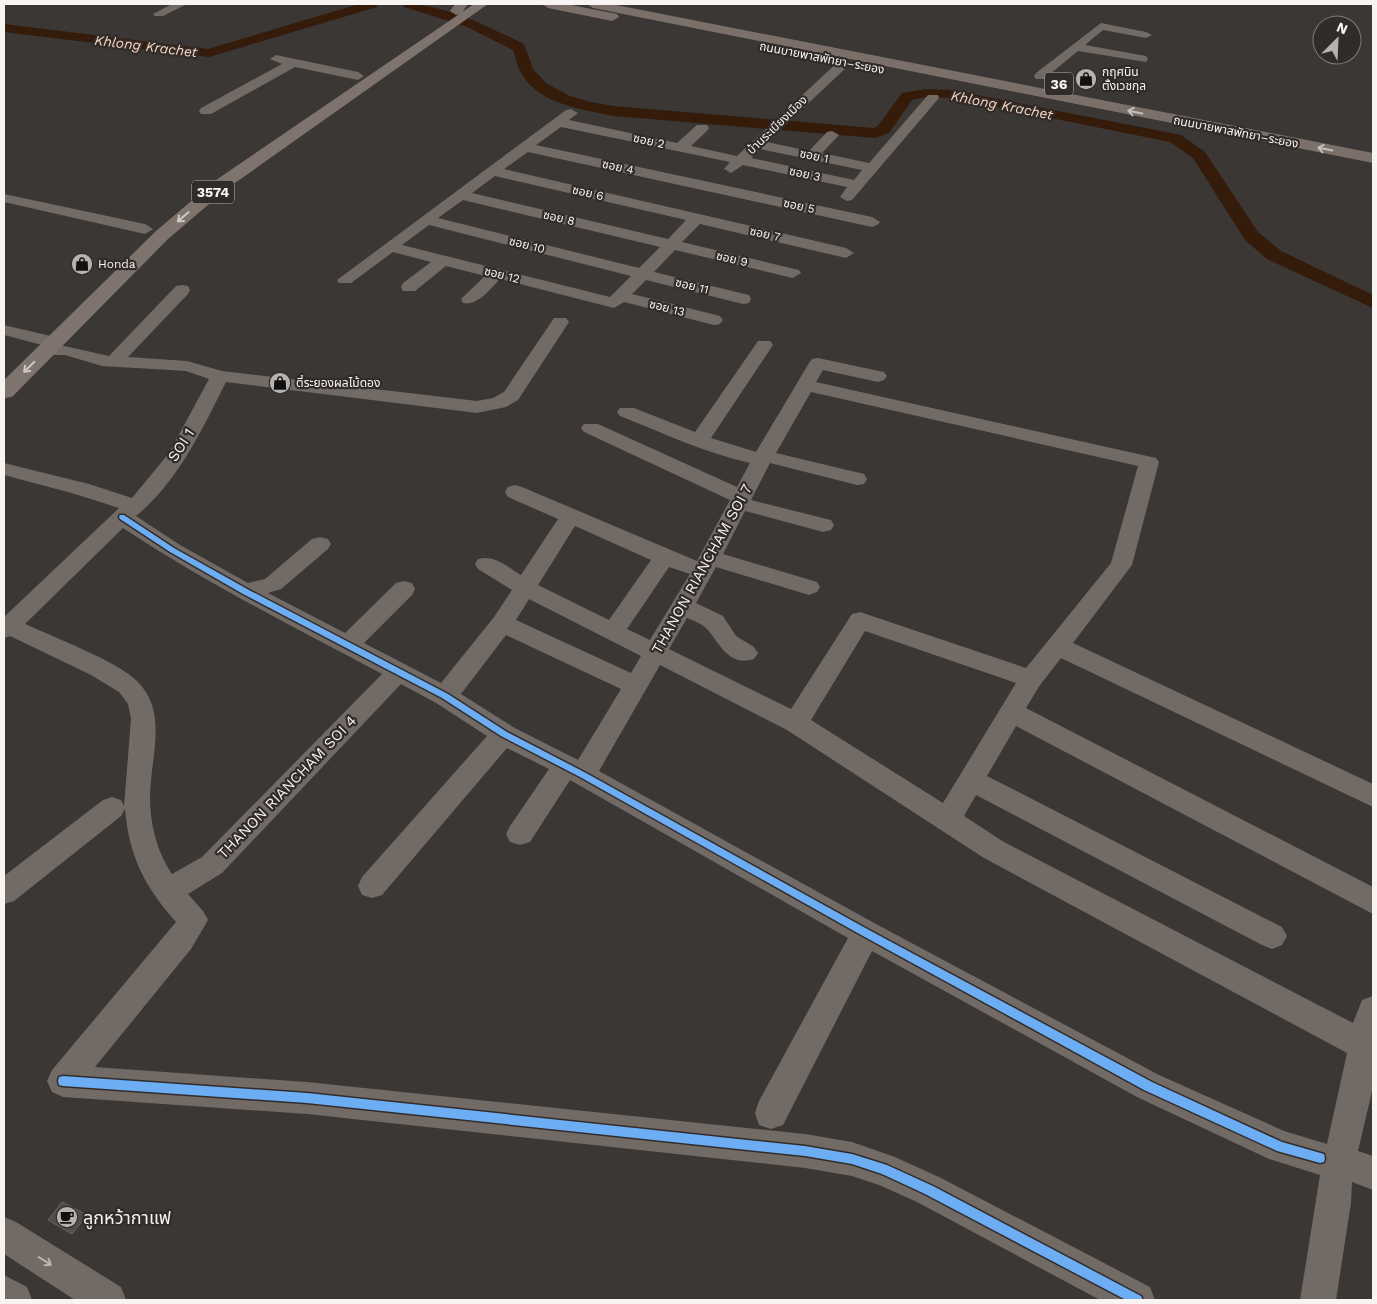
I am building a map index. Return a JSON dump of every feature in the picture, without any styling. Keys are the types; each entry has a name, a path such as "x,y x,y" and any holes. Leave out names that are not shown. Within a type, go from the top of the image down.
{"highway":[{"name":"ถนนบายพาสพัทยา–ระยอง","path":"552,4 850,64 1098,105"},
{"name":"ถนนบายพาสพัทยา–ระยอง","path":"595,4 1373,158"},
{"name":"ถนนบายพาสพัทยา–ระยอง","path":"646,4 1373,145"},
{"name":"36","path":"1033,74 1055,79"},
{"name":"ถนนบายพาสพัทยา–ระยอง","path":"1074,84 1121,96"}],"main road":[{"name":"3574","path":"130,242 214,174 358,76 456,13 482,4"},
{"name":"3574","path":"4,392 43,343 162,235 222,184 456,13"},
{"name":"3574","path":"43,343 46,323"},
{"name":"3574","path":"16,352 43,343"}],"street":[{"path":"159,14 182,4"},
{"path":"1033,74 1076,47 1101,26 1146,34"},
{"path":"1076,47 1142,59"},
{"path":"274,59 358,76"},
{"path":"206,111 292,62"},
{"name":"บ้านระเบียงเมือง","path":"718,189 787,121 850,64"},
{"path":"834,214 933,98"},
{"path":"345,280 574,111"},
{"name":"ซอย 2","path":"558,122 746,161"},
{"path":"680,148 702,128"},
{"path":"813,155 832,135"},
{"name":"ซอย 1","path":"762,145 872,168"},
{"name":"ซอย 4","path":"525,147 718,189"},
{"name":"ซอย 3","path":"746,161 858,185"},
{"name":"ซอย 6","path":"492,171 690,217"},
{"name":"ซอย 5","path":"718,189 872,222"},
{"name":"ซอย 8","path":"461,194 664,243"},
{"path":"723,224 750,196"},
{"path":"4,198 145,229"},
{"path":"611,299 690,217"},
{"name":"ซอย 7","path":"690,217 846,253"},
{"name":"ซอย 10","path":"426,220 635,272"},
{"name":"ซอย 9","path":"664,243 793,273"},
{"name":"ซอย 12","path":"390,246 497,274 611,299"},
{"path":"409,287 443,260"},
{"path":"611,299 635,272"},
{"name":"ซอย 11","path":"635,272 743,299"},
{"path":"469,298 497,274"},
{"path":"113,362 182,290"},
{"name":"ซอย 13","path":"611,299 714,320"},
{"path":"4,330 102,361 187,366 220,376 477,407 499,403 511,396 560,322"},
{"path":"699,440 764,345"},
{"name":"THANON RIANCHAM SOI 7","path":"520,834 574,770 636,686 707,565 763,458 818,363 878,376"},
{"name":"SOI 1","path":"6,628 130,512 164,473 196,422 220,376"},
{"path":"806,385 1149,462 1121,566 1056,645 1031,679 1010,711 948,819"},
{"path":"627,412 728,452 858,479"},
{"path":"591,428 740,500 823,525"},
{"path":"4,469 82,489 130,512 172,550 246,592 445,696 504,734 574,770 866,933 1148,1086 1273,1144 1344,1166"},
{"path":"515,492 664,557 809,587"},
{"path":"445,696 502,623 571,516"},
{"path":"246,592 273,584 320,544"},
{"path":"613,632 664,557"},
{"path":"486,564 526,588 796,722 994,850 1365,1046"},
{"path":"346,645 404,589"},
{"path":"683,606 715,622 728,642 746,653"},
{"path":"796,722 860,620 1031,679"},
{"path":"502,623 636,686"},
{"path":"6,628 100,669 128,686 140,701 144,719 137,798 140,830 150,864 167,891 193,920 181,940 63,1081 307,1098 806,1152 852,1159 883,1169 930,1190 1137,1300"},
{"path":"1056,645 1373,796"},
{"name":"THANON RIANCHAM SOI 4","path":"167,891 212,865 398,672"},
{"path":"1010,711 1373,901"},
{"path":"372,886 504,734"},
{"path":"970,780 1272,936"},
{"path":"4,892 112,808"},
{"path":"771,1113 866,933"},
{"path":"1318,1300 1334,1203 1344,1166 1373,1010"},
{"path":"4,1234 108,1300"},
{"path":"4,1294 14,1300"}],"building":[{"name":"ลูกหว้ากาแฟ","path":"62,1202 87,1215 72,1234 48,1220"}],"waterway":[{"name":"Khlong Krachet","path":"4,28 209,53 372,4"},
{"name":"Khlong Krachet","path":"409,4 470,23 519,47 526,69 533,79 552,94 577,103 614,111 875,133 883,130 907,96 925,93 951,94 1175,138 1199,155 1251,236 1274,255 1373,302"}],"cycle path":[{"path":"122,517 172,550 246,592 445,696 504,734 583,775 866,933 1148,1086 1281,1147 1320,1158"},
{"path":"63,1081 307,1098 805,1151 852,1159 883,1169 929,1190 1137,1300"}],"place":[{"name":"กฤศนิน ตั้งเวชกุล","path":"1086,79"},
{"name":"Honda","path":"82,264"},
{"name":"ตี๋ระยองผลไม้ดอง","path":"280,383"},
{"name":"ลูกหว้ากาแฟ","path":"67,1217"}]}
